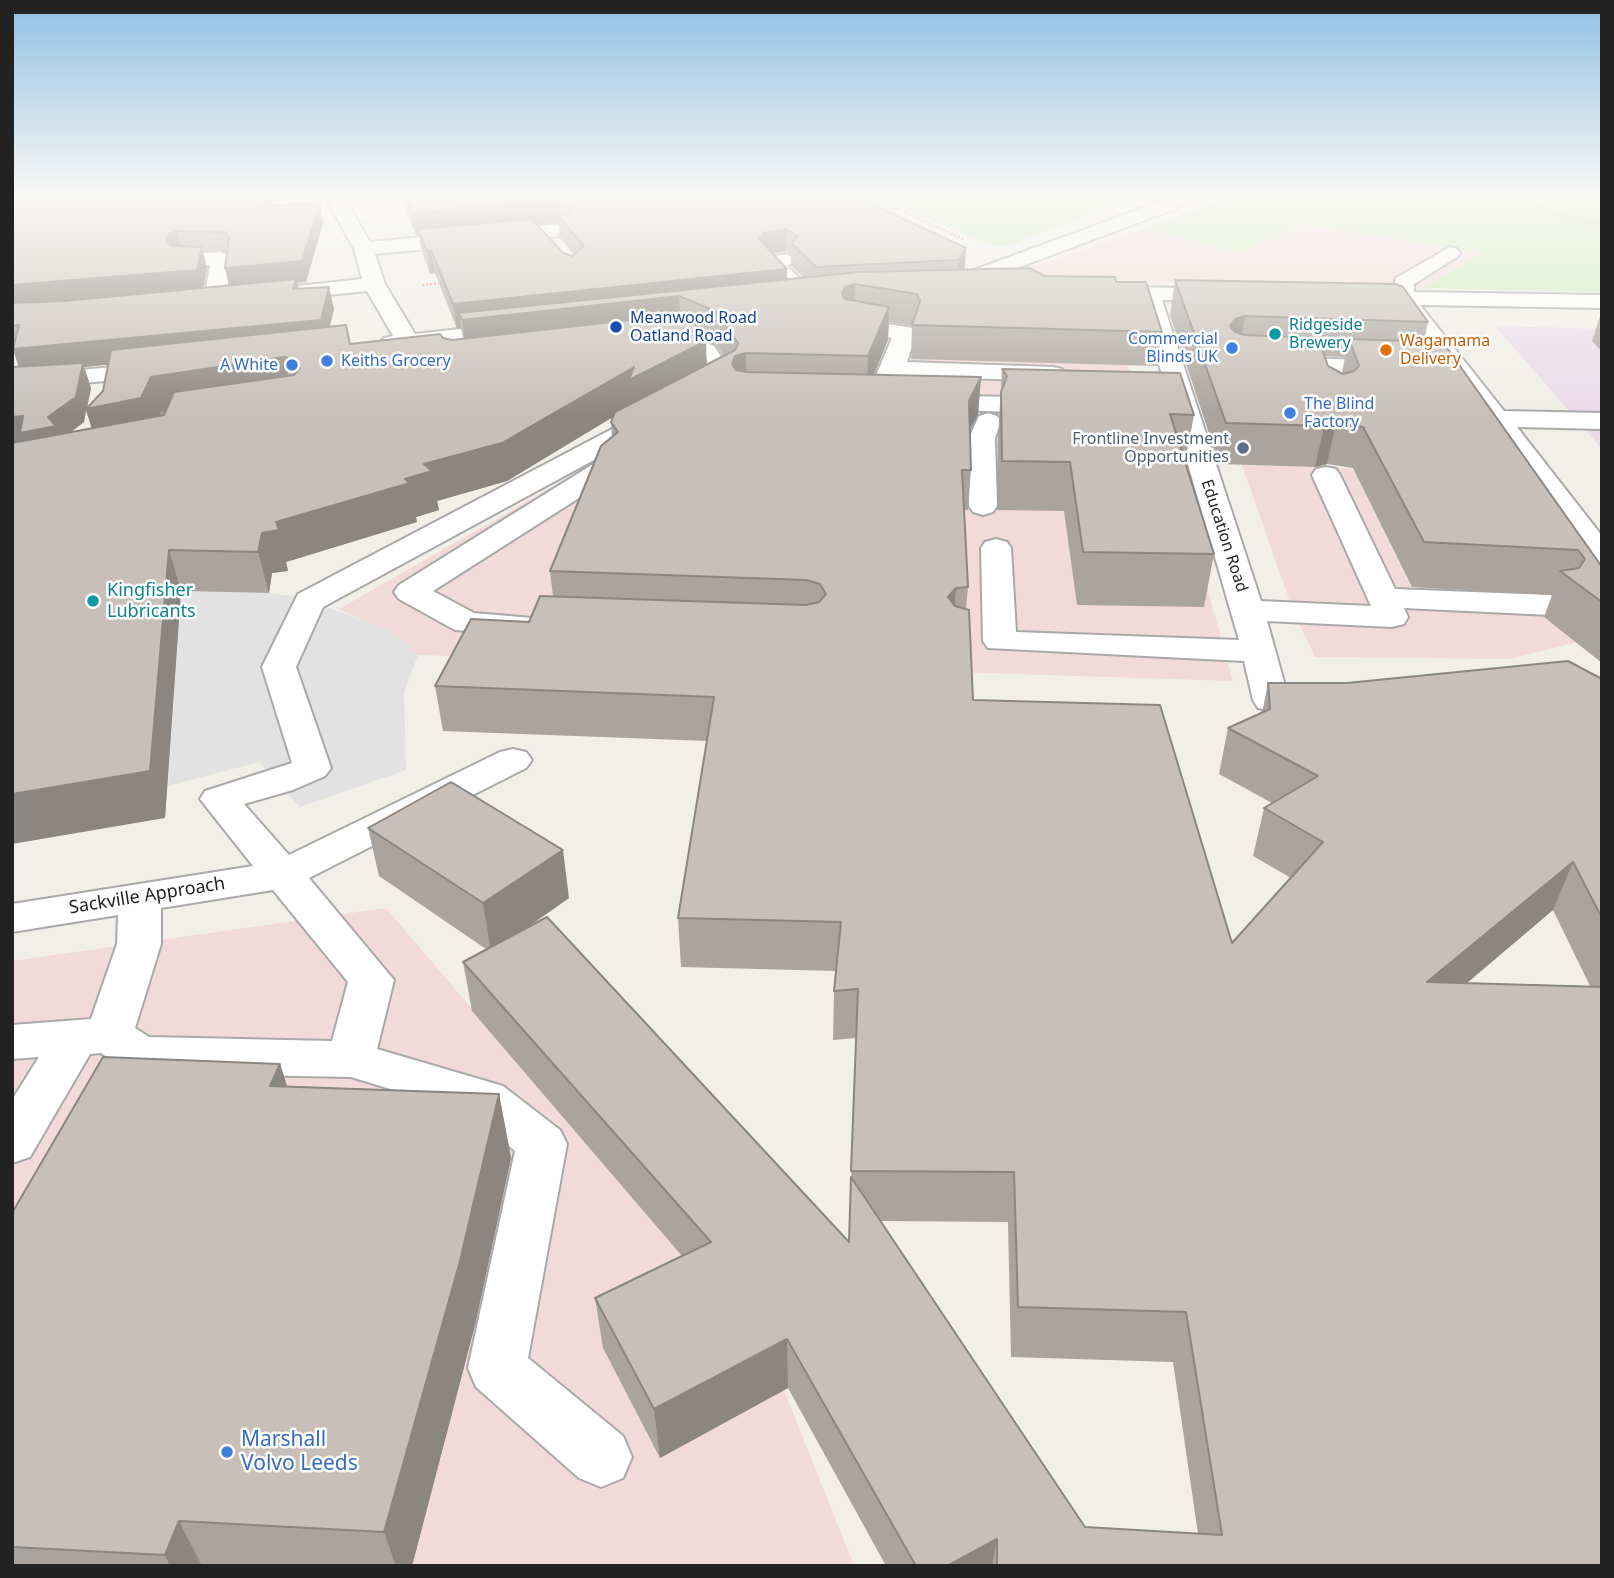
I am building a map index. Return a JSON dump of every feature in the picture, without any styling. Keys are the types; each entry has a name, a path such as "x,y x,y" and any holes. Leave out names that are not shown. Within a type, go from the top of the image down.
{"street":[{"path":"215,300 220,268"},
{"path":"370,268 375,286 408,342"},
{"path":"779,268 815,298 780,301"},
{"path":"967,292 970,278 998,268"},
{"path":"1426,268 1403,282 1404,298 1602,556"},
{"path":"189,303 375,286"},
{"path":"940,293 1002,291"},
{"path":"1069,292 1242,295"},
{"name":"Education Road","path":"1149,293 1170,409 1248,610 1271,700"},
{"path":"1337,297 1602,302"},
{"path":"855,326 905,333 893,369 878,401"},
{"path":"367,346 534,328"},
{"path":"443,338 457,365"},
{"path":"351,1059 371,980 219,799 278,782 312,768 279,667 309,601 725,379 706,351 681,339 628,345"},
{"path":"1252,363 1460,370"},
{"path":"1322,366 1330,391"},
{"path":"12,383 79,379 176,368"},
{"path":"893,369 1074,375"},
{"path":"103,401 108,376"},
{"path":"12,392 79,379"},
{"path":"852,401 878,401 986,414 1078,407"},
{"path":"983,506 982,438 986,414"},
{"path":"1496,419 1602,421"},
{"path":"549,626 467,623 410,592 641,446"},
{"path":"1248,610 1392,617 1326,475"},
{"path":"1569,515 1602,517"},
{"path":"996,548 1000,641"},
{"path":"1383,598 1550,605"},
{"path":"965,640 1257,651"},
{"name":"Sackville Approach","path":"12,918 282,875 513,760"},
{"path":"12,1143 92,1036 139,944 140,898"},
{"path":"12,1042 92,1036 140,1055 351,1059 486,1099 542,1144 497,1368 601,1457"}],"path":[{"path":"375,286 445,283"}],"shaded area":[{"path":"1458,268 1425,288 1046,279 1026,269"},
{"path":"1111,309 1137,396 1154,396 1233,681 418,655 404,640 339,609 613,452 738,390"},
{"path":"1495,326 1602,329 1602,449"},
{"path":"1242,465 1501,473 1602,636 1510,659 1315,657 1292,608"},
{"path":"167,591 269,593 298,597 382,627 404,640 418,655 404,692 406,770 300,807 259,762 168,786 180,605"},
{"path":"386,908 772,1360 854,1566 12,1566 12,961"}],"green space":[{"path":"1458,268 1602,268 1602,292 1425,288"}],"building":[{"path":"12,268 198,268 197,270 12,285"},
{"path":"438,268 787,269 453,304"},
{"path":"1029,268 1045,276 1115,277 1116,282 1146,282 1162,332 912,325 920,301 917,294 855,284 845,287 842,294 845,299 889,307 868,356 746,353 735,356 732,364 736,370 746,372 981,377 969,401 971,470 962,470 968,587 956,588 948,597 955,606 969,610 973,700 1160,705 1232,943 1323,842 1264,808 1318,776 1228,728 1270,709 1268,683 1347,683 1568,661 1602,679 1602,918 1573,862 1427,982 1602,987 1602,1566 997,1566 997,1539 947,1566 916,1566 787,1339 654,1409 595,1298 711,1242 463,962 547,917 849,1242 851,1177 1085,1527 1222,1535 1186,1312 1018,1307 1014,1172 851,1171 858,989 834,991 841,922 678,918 714,697 435,686 471,619 529,622 540,596 806,605 819,602 826,594 820,584 806,580 550,571 601,446 618,432 611,422 615,412 735,350 738,343 715,311 679,296 462,320 459,313 859,272"},
{"path":"296,279 293,289 329,287 321,320 13,349 19,325 12,326 12,303 65,301"},
{"path":"1175,280 1396,284 1403,287 1428,322 1245,316 1235,319 1230,326 1235,332 1245,335 1318,338 1328,366 1343,374 1354,371 1359,366 1349,339 1443,342 1602,567 1602,602 1560,571 1579,568 1585,559 1578,550 1424,542 1363,427 1336,423 1324,426 1226,423"},
{"name":"Kingfisher Lubricants","path":"676,315 695,324 706,341 629,380 634,367 502,443 424,464 432,471 405,479 410,483 276,522 279,530 262,533 258,552 169,550 150,771 12,794 12,443 164,415 174,392 294,375 300,368 294,360 284,357 151,377 141,398 86,409 103,391 111,350 346,325 350,344 440,334 443,338 452,340"},
{"path":"83,363 76,397 48,417 56,426 20,433 23,416 12,417 12,367"},
{"path":"1002,369 1180,373 1194,415 1170,414 1214,554 1083,552 1070,462 1002,461 1001,392 1007,376"},
{"path":"451,782 563,850 483,903 368,828"},
{"name":"Marshall Volvo Leeds","path":"103,1057 280,1064 270,1086 499,1094 460,1261 384,1532 179,1521 165,1555 12,1547 12,1213"}],"place":[{"name":"Meanwood Road Oatland Road","path":"616,327"},
{"name":"Ridgeside Brewery","path":"1275,334"},
{"name":"Commercial Blinds UK","path":"1232,348"},
{"name":"Wagamama Delivery","path":"1386,350"},
{"name":"Keiths Grocery","path":"327,361"},
{"name":"A White","path":"292,365"},
{"name":"The Blind Factory","path":"1290,413"},
{"name":"Frontline Investment Opportunities","path":"1243,448"},
{"name":"Kingfisher Lubricants","path":"93,601"},
{"name":"Marshall Volvo Leeds","path":"227,1452"}]}
